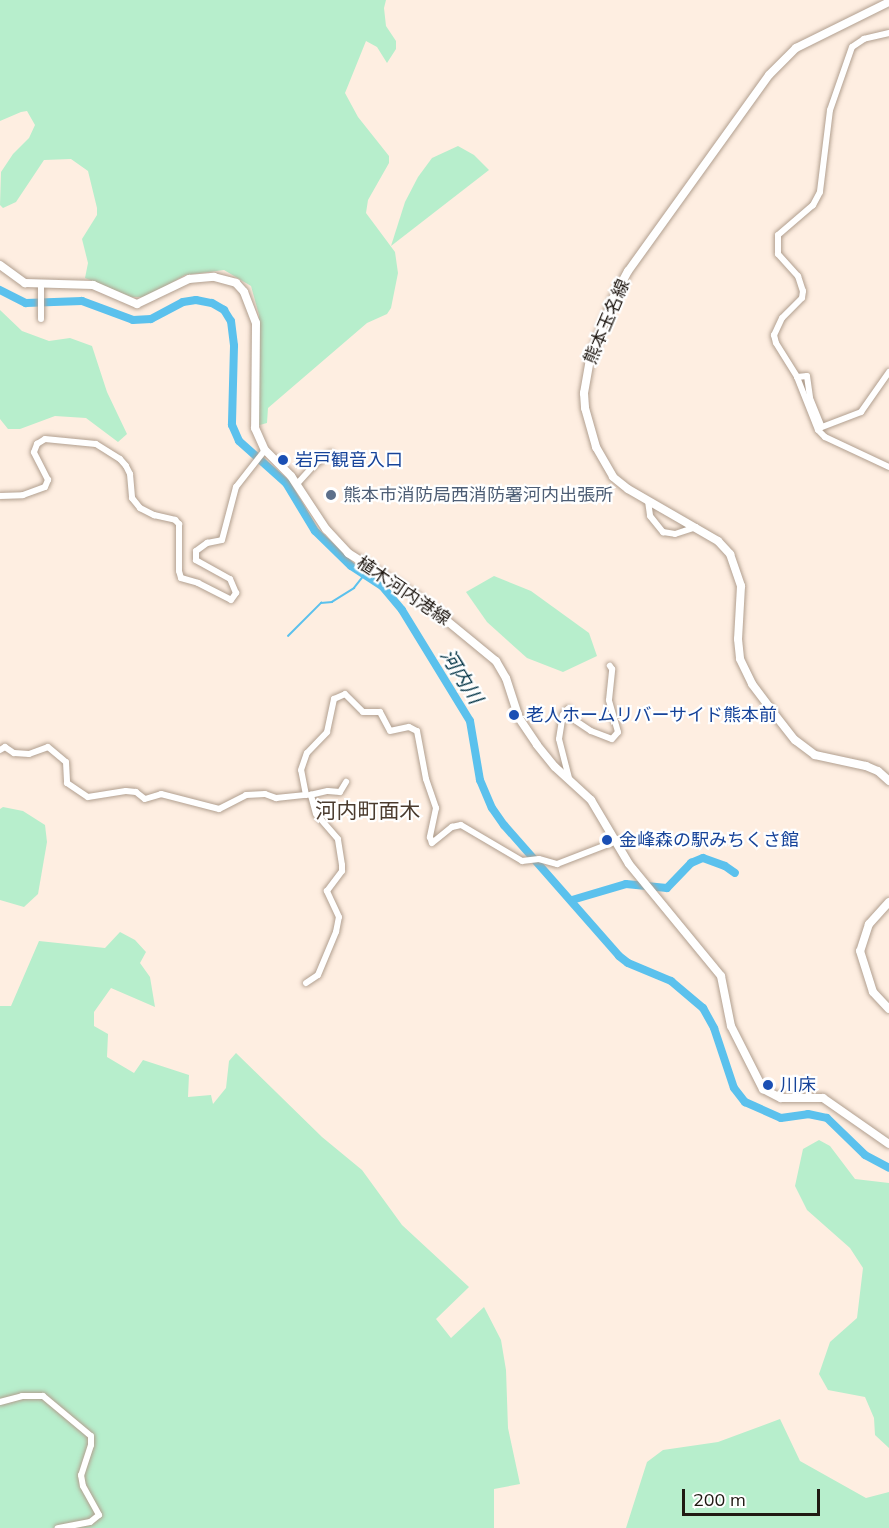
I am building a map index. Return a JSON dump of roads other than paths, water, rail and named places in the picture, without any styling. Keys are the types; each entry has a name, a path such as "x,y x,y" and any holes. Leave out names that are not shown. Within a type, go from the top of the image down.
{"main road":[{"name":"熊本玉名線","path":"889,2 796,48 777,65 631,266 614,297 590,359 584,382 584,403 596,447 605,466 620,484 718,541 736,566 741,586 738,639 740,659 745,673 761,698 806,750 824,758 866,766 878,771 889,782"},
{"name":"植木河内港線","path":"0,265 25,284 93,285 137,304 189,279 214,277 236,283 247,299 256,323 255,428 263,452 297,484 326,529 348,553 418,597 496,661 506,678 526,730 545,756 591,800 614,842 721,976 732,1026 763,1089 781,1098 823,1098 889,1144"},
{"path":"889,902 863,934 860,951 873,992 889,1010"}],"street":[{"path":"889,33 864,39 852,47 830,110 820,192 813,205 784,228 776,241 778,254 802,283 802,298 782,318 774,335 776,343 797,377 818,430 825,437 889,467"},
{"path":"40,319 41,284"},
{"path":"797,377 807,376 810,398 822,427 861,412 889,372"},
{"path":"0,496 23,495 45,487 48,480 34,452 37,444 45,439 96,444 120,459 126,466 130,474 132,498 140,508 175,520 179,524 181,578 198,583 231,600 236,593 230,579 204,566 194,556 201,546 222,540 236,488 254,461 263,452"},
{"path":"297,484 315,464 331,453"},
{"path":"648,501 650,516 663,532 675,534 696,527"},
{"path":"569,778 559,739 562,715 568,709 576,721 591,731 612,739 618,732 609,700 612,669 610,666"},
{"path":"306,983 318,975 336,932 339,917 327,891 342,871 338,839 316,814 301,770 307,753 327,732 334,699 345,694 363,712 380,712 390,731 409,727 417,731 426,779 436,808 430,841 436,841 452,828 461,825 527,862 539,859 557,864 566,863 614,842"},
{"path":"0,750 5,747 14,753 29,754 48,747 66,762 67,783 88,797 126,791 136,792 145,799 161,794 219,809 246,795 265,794 276,798 328,791 340,792 346,782"},
{"path":"0,1402 22,1396 43,1396 90,1436 91,1445 81,1475 83,1486 99,1515 90,1522 58,1528"}],"waterway":[{"name":"河内川","path":"0,290 26,303 82,301 133,320 151,319 183,302 196,300 212,303 224,310 231,321 234,346 232,425 239,441 286,483 315,531 351,566 382,586 402,610 470,721 480,780 492,808 504,825 619,956 628,963 671,981 703,1008 714,1028 734,1088 745,1102 781,1118 808,1114 827,1118 865,1155 889,1168"},
{"path":"288,636 321,603 332,602 354,588 365,574"},
{"path":"572,900 626,884 667,888 691,863 703,858 725,866 735,873"}],"place":[{"name":"岩戸観音入口","path":"283,460"},
{"name":"熊本市消防局西消防署河内出張所","path":"331,495"},
{"name":"老人ホームリバーサイド熊本前","path":"514,715"},
{"name":"金峰森の駅みちくさ館","path":"607,840"},
{"name":"川床","path":"768,1085"}],"district":[{"name":"河内町面木","path":"368,810"}]}
